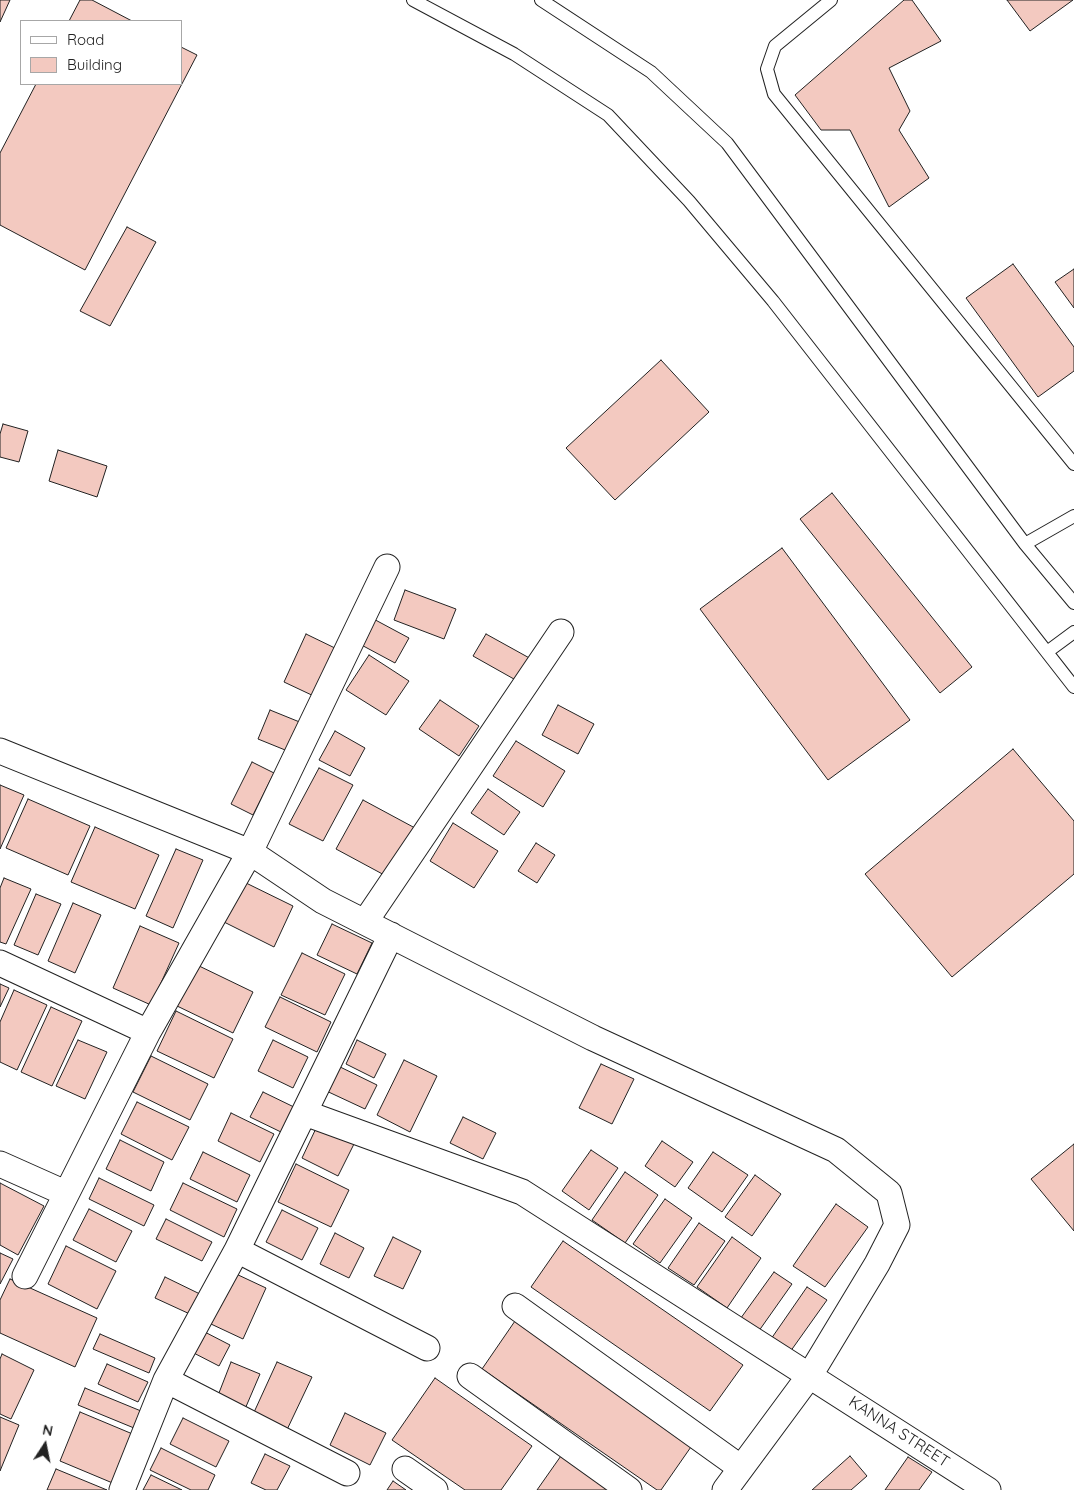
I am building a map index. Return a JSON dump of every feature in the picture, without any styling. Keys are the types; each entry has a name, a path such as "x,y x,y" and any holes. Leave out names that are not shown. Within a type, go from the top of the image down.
{"street":[{"path":"25,1276 65,1193 148,1032 250,852 386,567"},
{"path":"365,922 561,632"},
{"path":"0,751 250,852 322,901 592,1038 836,1150 889,1193 897,1225 876,1264 810,1375 725,1490"},
{"path":"122,1490 166,1380 237,1250 392,935"},
{"path":"0,963 148,1032"},
{"name":"KANNA STREET","path":"305,1113 522,1192 988,1490"},
{"path":"0,1164 65,1193"},
{"path":"237,1250 427,1348"},
{"path":"514,1306 741,1468"},
{"path":"470,1376 629,1490"},
{"path":"166,1380 347,1473"},
{"path":"405,1469 435,1490"}],"lane":[{"path":"413,0 514,54 608,115 689,201 767,294 1074,687"},
{"path":"541,0 651,72 726,144 1026,544 1074,603"},
{"path":"831,0 775,46 767,69 774,94 1074,464"},
{"path":"1026,544 1074,516"},
{"path":"1047,652 1074,632"}],"building":[{"path":"0,0 10,0 0,22"},
{"path":"80,0 92,0 130,20 70,20"},
{"path":"904,0 912,0 941,41 889,68 910,111 899,130 929,178 889,207 850,130 821,130 795,95"},
{"path":"1007,0 1073,0 1030,31"},
{"path":"182,48 197,55 182,84"},
{"path":"35,85 181,85 85,270 0,225 0,153"},
{"path":"127,227 156,242 110,326 80,311"},
{"path":"1013,264 1074,347 1074,371 1038,397 966,298"},
{"path":"1074,269 1074,308 1055,282"},
{"path":"661,360 709,412 615,500 566,448"},
{"path":"3,424 28,431 19,462 0,457 0,434"},
{"path":"58,450 107,466 97,497 49,481"},
{"path":"832,493 972,667 940,693 800,519"},
{"path":"782,548 910,720 828,780 700,609"},
{"path":"405,590 456,609 444,639 394,620"},
{"path":"368,616 409,638 395,663 354,641"},
{"path":"306,634 339,650 318,698 284,682"},
{"path":"486,634 533,660 521,683 473,656"},
{"path":"369,655 409,681 386,715 346,690"},
{"path":"440,700 479,726 459,756 419,729"},
{"path":"558,705 594,724 578,754 542,735"},
{"path":"270,710 307,725 295,754 258,739"},
{"path":"335,731 365,748 350,776 319,760"},
{"path":"516,741 565,771 543,807 493,776"},
{"path":"1013,749 1074,821 1074,874 952,977 865,874"},
{"path":"252,762 274,773 253,815 231,804"},
{"path":"319,768 353,785 323,841 289,824"},
{"path":"0,785 24,795 0,849"},
{"path":"488,789 520,812 504,835 471,813"},
{"path":"28,799 90,826 68,875 6,848"},
{"path":"363,800 415,828 388,877 336,849"},
{"path":"453,823 498,851 474,888 430,861"},
{"path":"95,827 159,855 135,909 71,882"},
{"path":"536,843 555,855 537,883 518,871"},
{"path":"176,849 203,860 173,928 146,916"},
{"path":"4,878 31,889 6,944 0,942 0,888"},
{"path":"244,882 293,906 274,947 224,922"},
{"path":"36,894 61,904 38,955 14,945"},
{"path":"73,903 101,915 75,973 48,961"},
{"path":"332,924 372,943 357,974 317,955"},
{"path":"140,926 179,943 151,1005 113,988"},
{"path":"302,953 345,974 325,1015 281,995"},
{"path":"195,964 253,992 233,1033 175,1005"},
{"path":"0,984 9,988 0,1007"},
{"path":"14,990 47,1005 17,1070 0,1062 0,1022"},
{"path":"280,997 331,1022 317,1052 265,1027"},
{"path":"51,1007 82,1021 52,1086 21,1072"},
{"path":"176,1011 233,1039 214,1078 157,1051"},
{"path":"78,1040 107,1052 85,1099 56,1086"},
{"path":"273,1040 308,1057 293,1088 258,1071"},
{"path":"357,1040 386,1054 374,1078 346,1064"},
{"path":"151,1056 208,1084 190,1120 133,1092"},
{"path":"404,1060 437,1076 410,1132 377,1115"},
{"path":"332,1063 377,1085 365,1109 320,1088"},
{"path":"601,1064 634,1079 612,1124 579,1108"},
{"path":"263,1092 296,1108 283,1133 250,1117"},
{"path":"137,1102 189,1127 172,1160 121,1134"},
{"path":"231,1113 274,1134 260,1162 218,1141"},
{"path":"463,1117 496,1133 483,1159 450,1143"},
{"path":"319,1122 356,1140 338,1176 302,1158"},
{"path":"120,1140 164,1162 151,1191 106,1169"},
{"path":"662,1141 693,1162 675,1187 645,1166"},
{"path":"1074,1144 1074,1231 1031,1179"},
{"path":"591,1150 618,1168 589,1210 562,1191"},
{"path":"203,1152 250,1175 237,1202 190,1179"},
{"path":"713,1152 748,1175 722,1212 688,1188"},
{"path":"296,1164 349,1190 331,1227 278,1202"},
{"path":"625,1172 658,1195 625,1243 592,1220"},
{"path":"755,1175 781,1194 752,1236 725,1217"},
{"path":"99,1178 154,1205 144,1226 89,1199"},
{"path":"0,1183 44,1206 18,1255 0,1245"},
{"path":"183,1183 237,1209 224,1237 170,1210"},
{"path":"665,1199 692,1218 660,1263 633,1244"},
{"path":"836,1204 868,1227 825,1287 793,1266"},
{"path":"89,1209 132,1231 116,1262 73,1240"},
{"path":"282,1210 318,1228 302,1260 266,1242"},
{"path":"166,1219 212,1242 202,1261 156,1239"},
{"path":"699,1223 725,1241 694,1285 668,1268"},
{"path":"335,1233 364,1248 349,1278 320,1264"},
{"path":"393,1237 421,1251 403,1289 374,1276"},
{"path":"732,1237 761,1258 727,1308 697,1287"},
{"path":"563,1241 743,1365 710,1411 531,1287"},
{"path":"66,1246 116,1271 97,1309 48,1284"},
{"path":"0,1253 13,1259 0,1284"},
{"path":"774,1272 792,1284 756,1335 738,1322"},
{"path":"234,1273 266,1288 243,1339 211,1324"},
{"path":"165,1277 202,1295 192,1315 155,1298"},
{"path":"10,1279 97,1318 75,1367 0,1333 0,1300"},
{"path":"807,1287 827,1300 790,1352 771,1339"},
{"path":"515,1321 693,1444 661,1490 657,1490 482,1369"},
{"path":"197,1328 230,1345 219,1366 186,1349"},
{"path":"100,1334 155,1358 149,1373 93,1349"},
{"path":"2,1354 34,1370 11,1419 0,1414 0,1359"},
{"path":"231,1362 260,1374 245,1409 217,1398"},
{"path":"277,1362 312,1377 284,1436 250,1421"},
{"path":"107,1364 148,1382 138,1402 98,1384"},
{"path":"435,1378 532,1446 501,1490 465,1490 392,1440"},
{"path":"85,1388 141,1411 134,1428 78,1405"},
{"path":"80,1412 135,1435 115,1484 60,1461"},
{"path":"345,1413 386,1433 370,1465 330,1445"},
{"path":"0,1417 19,1425 0,1471"},
{"path":"183,1418 229,1441 216,1467 170,1444"},
{"path":"161,1448 215,1475 208,1490 191,1490 150,1470"},
{"path":"563,1453 616,1490 537,1490"},
{"path":"265,1454 290,1466 277,1490 266,1490 251,1483"},
{"path":"850,1456 867,1476 851,1490 812,1490"},
{"path":"908,1457 932,1472 919,1490 885,1490"},
{"path":"56,1469 107,1490 47,1490"},
{"path":"151,1475 182,1490 143,1490"},
{"path":"393,1481 406,1490 387,1490"}]}
